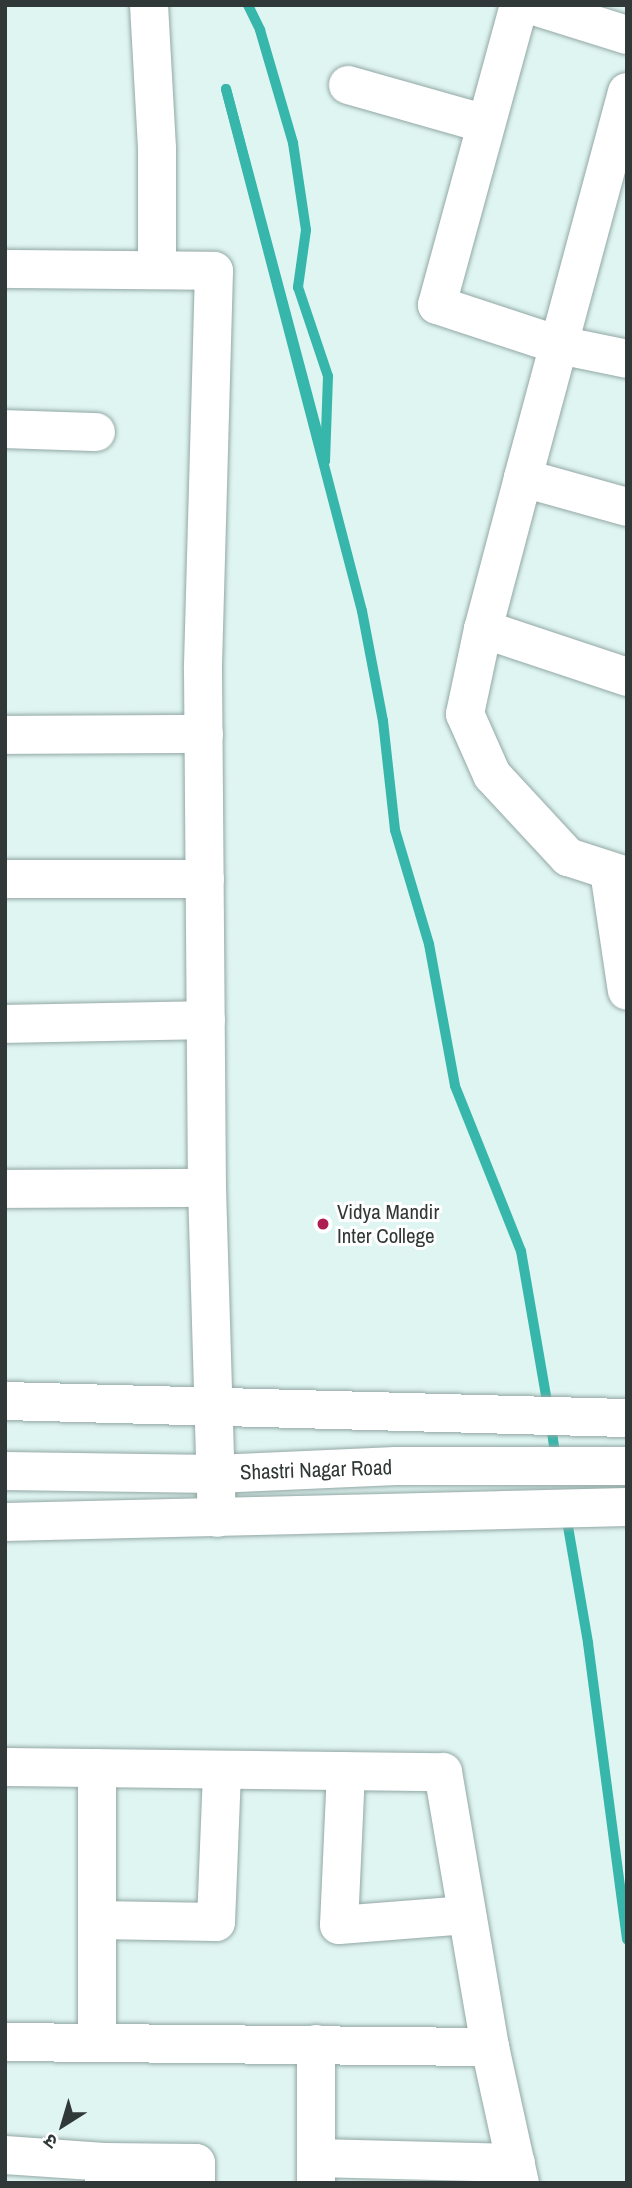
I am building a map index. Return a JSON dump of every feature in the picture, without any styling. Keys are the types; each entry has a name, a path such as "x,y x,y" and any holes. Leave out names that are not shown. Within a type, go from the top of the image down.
{"main road":[{"path":"149,5 157,148 157,270"},
{"path":"519,5 437,305 559,345 627,359"},
{"path":"531,5 627,35"},
{"path":"348,85 486,124"},
{"path":"627,92 483,629 465,713 492,775 568,857 618,873 627,991"},
{"path":"5,269 214,271 204,734 207,1188 217,1518"},
{"path":"5,429 96,432"},
{"path":"523,478 627,507"},
{"path":"483,629 627,677"},
{"path":"5,735 204,734"},
{"path":"5,879 205,879"},
{"path":"5,1024 206,1020"},
{"path":"5,1189 207,1188"},
{"path":"5,1402 627,1418"},
{"name":"Shastri Nagar Road","path":"5,1471 215,1474 396,1466 627,1466"},
{"path":"5,1522 217,1518 397,1510 627,1507"},
{"path":"5,1767 443,1772 490,2047 518,2173 316,2170 316,2044"},
{"path":"97,1768 97,2043"},
{"path":"97,1920 216,1922 222,1769"},
{"path":"346,1771 339,1925 467,1915"},
{"path":"5,2042 490,2047"},
{"path":"5,2155 104,2172 196,2163 196,2183"}],"waterway":[{"path":"248,5 260,30 293,143 306,230 298,287 328,376 325,461 226,89 362,611 383,721 395,830 429,944 455,1086 521,1251 548,1407"},
{"path":"551,1425 556,1459"},
{"path":"566,1515 588,1643 627,1939"}],"place":[{"name":"Vidya Mandir Inter College","path":"323,1224"}]}
